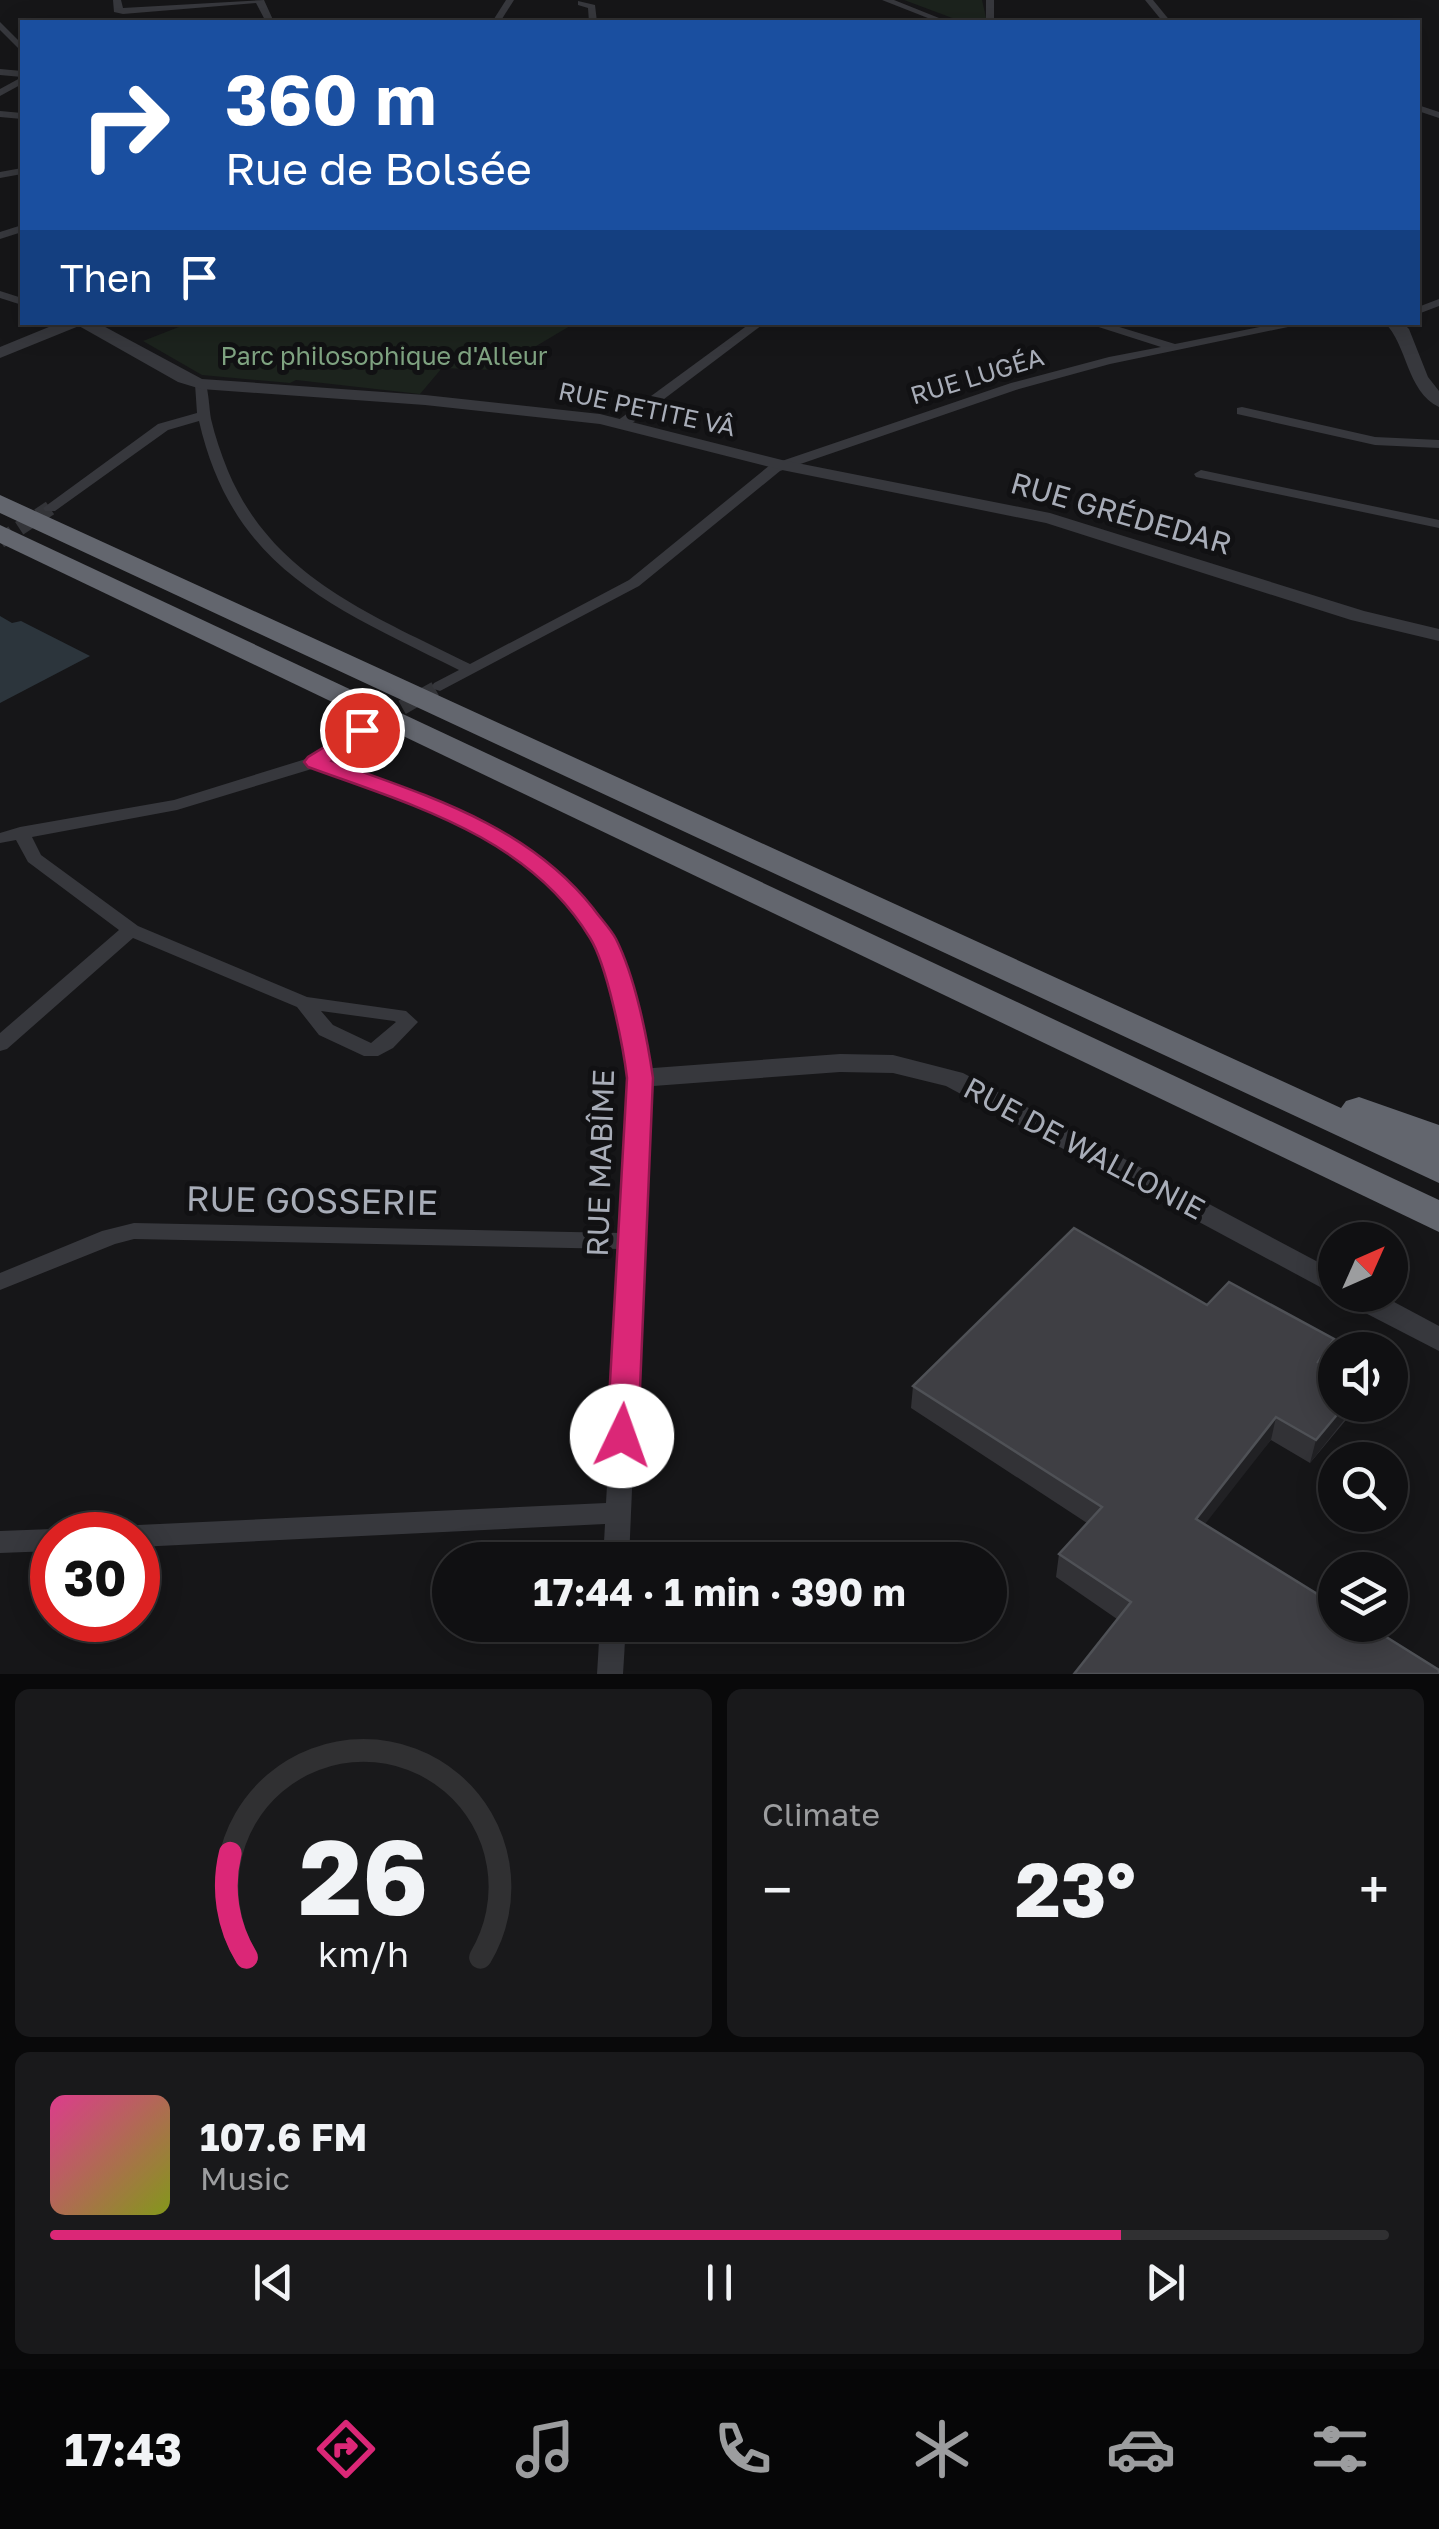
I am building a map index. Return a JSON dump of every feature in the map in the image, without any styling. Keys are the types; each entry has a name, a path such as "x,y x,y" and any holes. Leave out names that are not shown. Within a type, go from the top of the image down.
{"highway":[{"path":"0,503 1439,1169"},
{"path":"0,534 1439,1216"},
{"path":"852,898 903,911 1300,1088 1439,1140"}],"street":[{"path":"116,0 117,10 123,11 157,4 259,0"},
{"path":"886,0 940,20"},
{"path":"1149,0 1165,20"},
{"path":"581,3 592,7 593,20"},
{"path":"0,26 20,48"},
{"path":"1436,302 1439,284"},
{"path":"0,353 68,325"},
{"path":"89,325 184,379 201,384 206,432 238,512 266,548 306,586 469,669"},
{"path":"622,424 756,325"},
{"path":"1099,325 1175,348"},
{"name":"RUE LUGÉA","path":"440,686 634,583 782,465 1016,386 1291,325"},
{"path":"1396,325 1401,328 1420,378 1439,402"},
{"name":"RUE PETITE VÂ","path":"201,384 425,400 622,424 782,465"},
{"path":"1242,411 1375,441 1439,444"},
{"path":"50,508 164,427 205,415"},
{"name":"RUE GRÉDEDAR","path":"782,465 1050,518 1358,616 1439,635"},
{"path":"1201,474 1439,524"},
{"path":"0,838 177,805 315,762 362,730"},
{"name":"RUE MABÎME","path":"315,762 442,809 494,834 558,880 604,939 635,1040 640,1078 617,1542"},
{"path":"20,832 34,858 131,930 304,1003"},
{"path":"0,1044 131,930"},
{"name":"RUE DE WALLONIE","path":"640,1078 840,1063 893,1064 954,1079 1318,1275"},
{"name":"RUE GOSSERIE","path":"0,1282 134,1231 632,1241"},
{"path":"1387,1312 1439,1340"},
{"path":"160,1535 618,1513"},
{"path":"0,1542 30,1541"},
{"path":"610,1674 612,1642"}],"green space":[{"path":"904,0 982,0 987,20 958,20"},
{"name":"Parc philosophique d'Alleur","path":"184,325 572,325 496,370 442,368 420,394 296,380 290,383 202,375 143,341"}],"shaded area":[{"path":"0,616 12,623 21,621 90,656 0,703"}],"building":[{"path":"1074,1228 1207,1305 1229,1282 1321,1332 1318,1332 1318,1422 1331,1422 1316,1440 1276,1417 1196,1519 1318,1594 1318,1642 1394,1642 1439,1670 1439,1674 1074,1674 1131,1602 1059,1554 1102,1507 913,1386"}],"tunnel":[{"path":"0,541 50,508"},
{"path":"362,730 440,686"}],"route":[{"path":"362,730 315,762 442,809 494,834 558,880 604,939 635,1040 640,1078 622,1436"}]}
